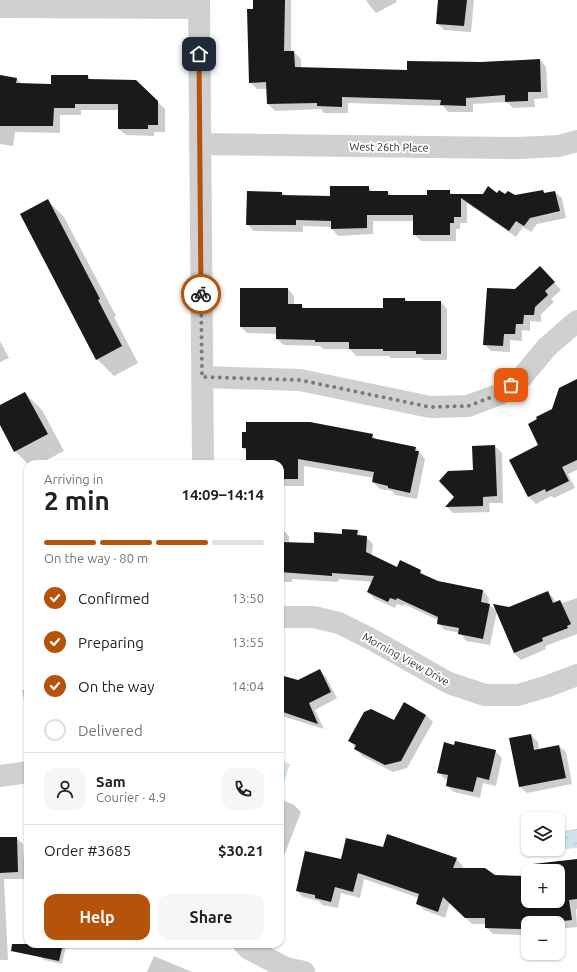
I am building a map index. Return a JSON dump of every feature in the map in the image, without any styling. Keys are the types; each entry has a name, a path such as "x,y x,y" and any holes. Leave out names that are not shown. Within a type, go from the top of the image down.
{"street":[{"path":"0,7 199,4 203,460"},
{"name":"West 26th Place","path":"200,144 518,148 559,146 577,141"},
{"path":"202,377 300,380 430,407 468,406 500,394 522,377 547,347 577,321"},
{"name":"Morning View Drive","path":"284,617 314,617 339,623 371,639 449,683 485,695 518,695 577,675"},
{"path":"0,776 24,773"},
{"path":"248,948 286,968 304,972"}],"water":[{"path":"284,762 290,764 284,782"},
{"path":"577,829 577,848 565,849 565,830"}],"building":[{"path":"253,0 285,0 284,51 294,51 295,67 407,70 407,61 481,62 540,59 541,92 528,92 528,101 505,102 505,95 466,98 466,106 440,105 441,100 342,97 342,107 317,106 317,103 267,104 266,82 249,83 247,9 253,9"},
{"path":"438,0 467,0 464,26 436,24"},
{"path":"0,75 17,78 16,83 51,84 51,75 88,75 88,79 136,80 158,101 158,125 148,125 148,129 118,129 118,104 75,104 75,108 54,108 53,126 0,126"},
{"path":"330,186 369,186 369,191 388,191 388,195 427,195 427,190 450,190 450,194 483,194 488,186 497,193 499,190 505,194 508,191 515,195 543,190 544,193 555,191 560,211 530,218 524,226 516,221 509,231 461,198 461,217 454,217 454,223 450,223 450,235 413,235 413,215 367,215 367,228 331,229 331,221 296,220 296,225 246,225 247,191 282,192 282,195 330,196"},
{"path":"48,199 100,299 98,300 122,346 96,360 20,214"},
{"path":"540,266 555,282 545,291 548,295 535,307 534,315 524,315 523,324 516,324 515,334 504,334 503,346 483,345 487,288 515,289"},
{"path":"240,288 288,288 288,304 302,304 302,308 383,308 383,298 405,298 405,301 441,301 441,354 416,354 416,351 383,351 383,349 349,349 349,342 315,342 315,340 276,339 276,327 240,327"},
{"path":"577,379 577,460 562,467 569,481 546,492 545,489 528,497 509,460 538,445 528,424 537,419 536,417 552,409 559,388"},
{"path":"25,392 48,434 14,452 0,425 0,405"},
{"path":"246,422 310,422 373,434 372,438 416,447 415,451 419,451 410,493 388,488 388,486 372,482 374,472 298,459 298,479 284,479 284,460 246,460 246,448 242,448 242,432 246,432"},
{"path":"495,445 497,496 483,497 483,506 445,507 454,497 439,481 448,471 473,470 472,446"},
{"path":"342,529 358,530 357,535 367,536 366,552 397,567 400,560 421,570 420,573 438,581 483,590 481,602 490,604 483,639 458,634 459,628 437,624 438,617 397,598 396,600 390,598 388,602 367,592 374,576 332,573 332,576 284,572 284,542 314,543 314,532 342,534"},
{"path":"548,591 553,603 560,600 571,624 567,626 568,628 542,638 543,641 514,653 493,604 509,607"},
{"path":"320,669 331,692 309,703 318,724 284,712 284,676 298,680"},
{"path":"404,702 426,715 401,761 385,765 354,749 356,745 348,741 364,712 371,709 394,720"},
{"path":"531,734 534,750 559,745 566,778 519,787 509,738"},
{"path":"455,741 496,750 489,780 477,777 473,792 446,786 448,775 437,773 444,742 454,745"},
{"path":"387,834 457,858 453,868 485,868 495,875 521,876 521,908 565,908 565,864 533,864 577,859 577,899 569,900 572,920 565,921 565,916 521,916 521,929 485,928 485,918 465,918 443,897 438,912 416,904 419,894 358,873 353,892 335,887 331,902 315,898 315,895 296,891 305,851 341,859 346,838 383,847"},
{"path":"0,837 17,837 18,872 0,873"},
{"path":"12,944 24,944 24,948 62,948 59,961 11,951"}],"way so far":[{"path":"201,294 202,377 300,380 430,407 468,406 500,394 511,385"}],"route":[{"path":"199,54 201,294"}]}
